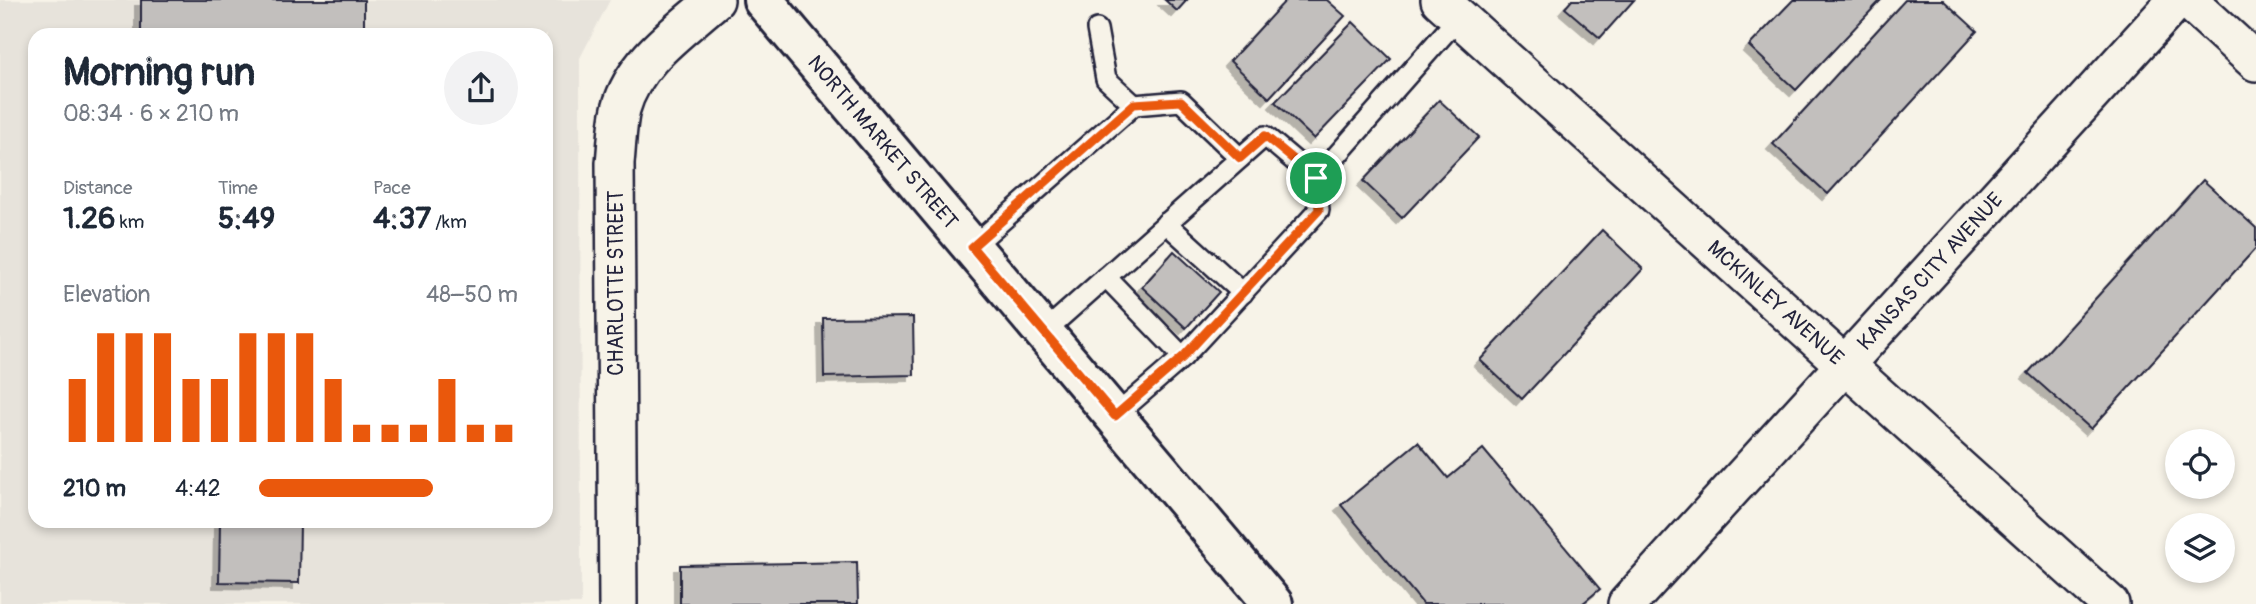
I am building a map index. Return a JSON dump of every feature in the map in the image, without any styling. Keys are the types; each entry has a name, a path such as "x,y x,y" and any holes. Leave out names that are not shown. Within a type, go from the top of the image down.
{"main road":[{"name":"NORTH MARKET STREET","path":"763,0 1273,604"}],"street":[{"name":"CHARLOTTE STREET","path":"618,604 615,163 621,109 634,79 655,53 715,0"},
{"name":"KANSAS CITY AVENUE","path":"1627,604 2177,0"},
{"path":"2188,0 2256,62"},
{"name":"MCKINLEY AVENUE","path":"1450,9 2110,604"}],"lane":[{"path":"1115,416 1183,357 1319,210 1316,178 1450,9"},
{"path":"1097,29 1106,79 1134,104"},
{"path":"972,247 1134,104 1181,101 1240,158"},
{"path":"1044,332 1265,136 1316,178"},
{"path":"1166,223 1242,293"},
{"path":"1106,277 1183,357"}],"shaded area":[{"path":"0,0 610,0 580,58 581,604 0,604"}],"building":[{"path":"141,0 364,0 364,28 141,28"},
{"path":"1165,0 1187,0 1177,11"},
{"path":"1286,0 1327,0 1345,16 1269,98 1230,61"},
{"path":"1572,0 1634,0 1600,38 1565,8"},
{"path":"1793,0 1881,0 1796,90 1749,46"},
{"path":"1905,0 1943,0 1977,31 1828,194 1773,144"},
{"path":"1353,22 1391,59 1314,139 1275,102"},
{"path":"1439,100 1479,137 1402,218 1363,181"},
{"path":"2203,180 2256,228 2256,248 2091,429 2028,373"},
{"path":"1602,230 1643,269 1522,399 1480,360"},
{"path":"1174,251 1219,292 1186,328 1142,287"},
{"path":"913,317 914,375 824,377 823,318"},
{"path":"1418,442 1448,478 1483,449 1600,589 1582,604 1423,604 1341,505"},
{"path":"220,528 300,528 299,583 219,582"},
{"path":"857,562 858,604 680,604 680,565"}],"route":[{"path":"1181,101 1240,158 1265,136 1316,178 1319,210 1183,357 1115,416 972,247 1134,104 1181,101"}]}
